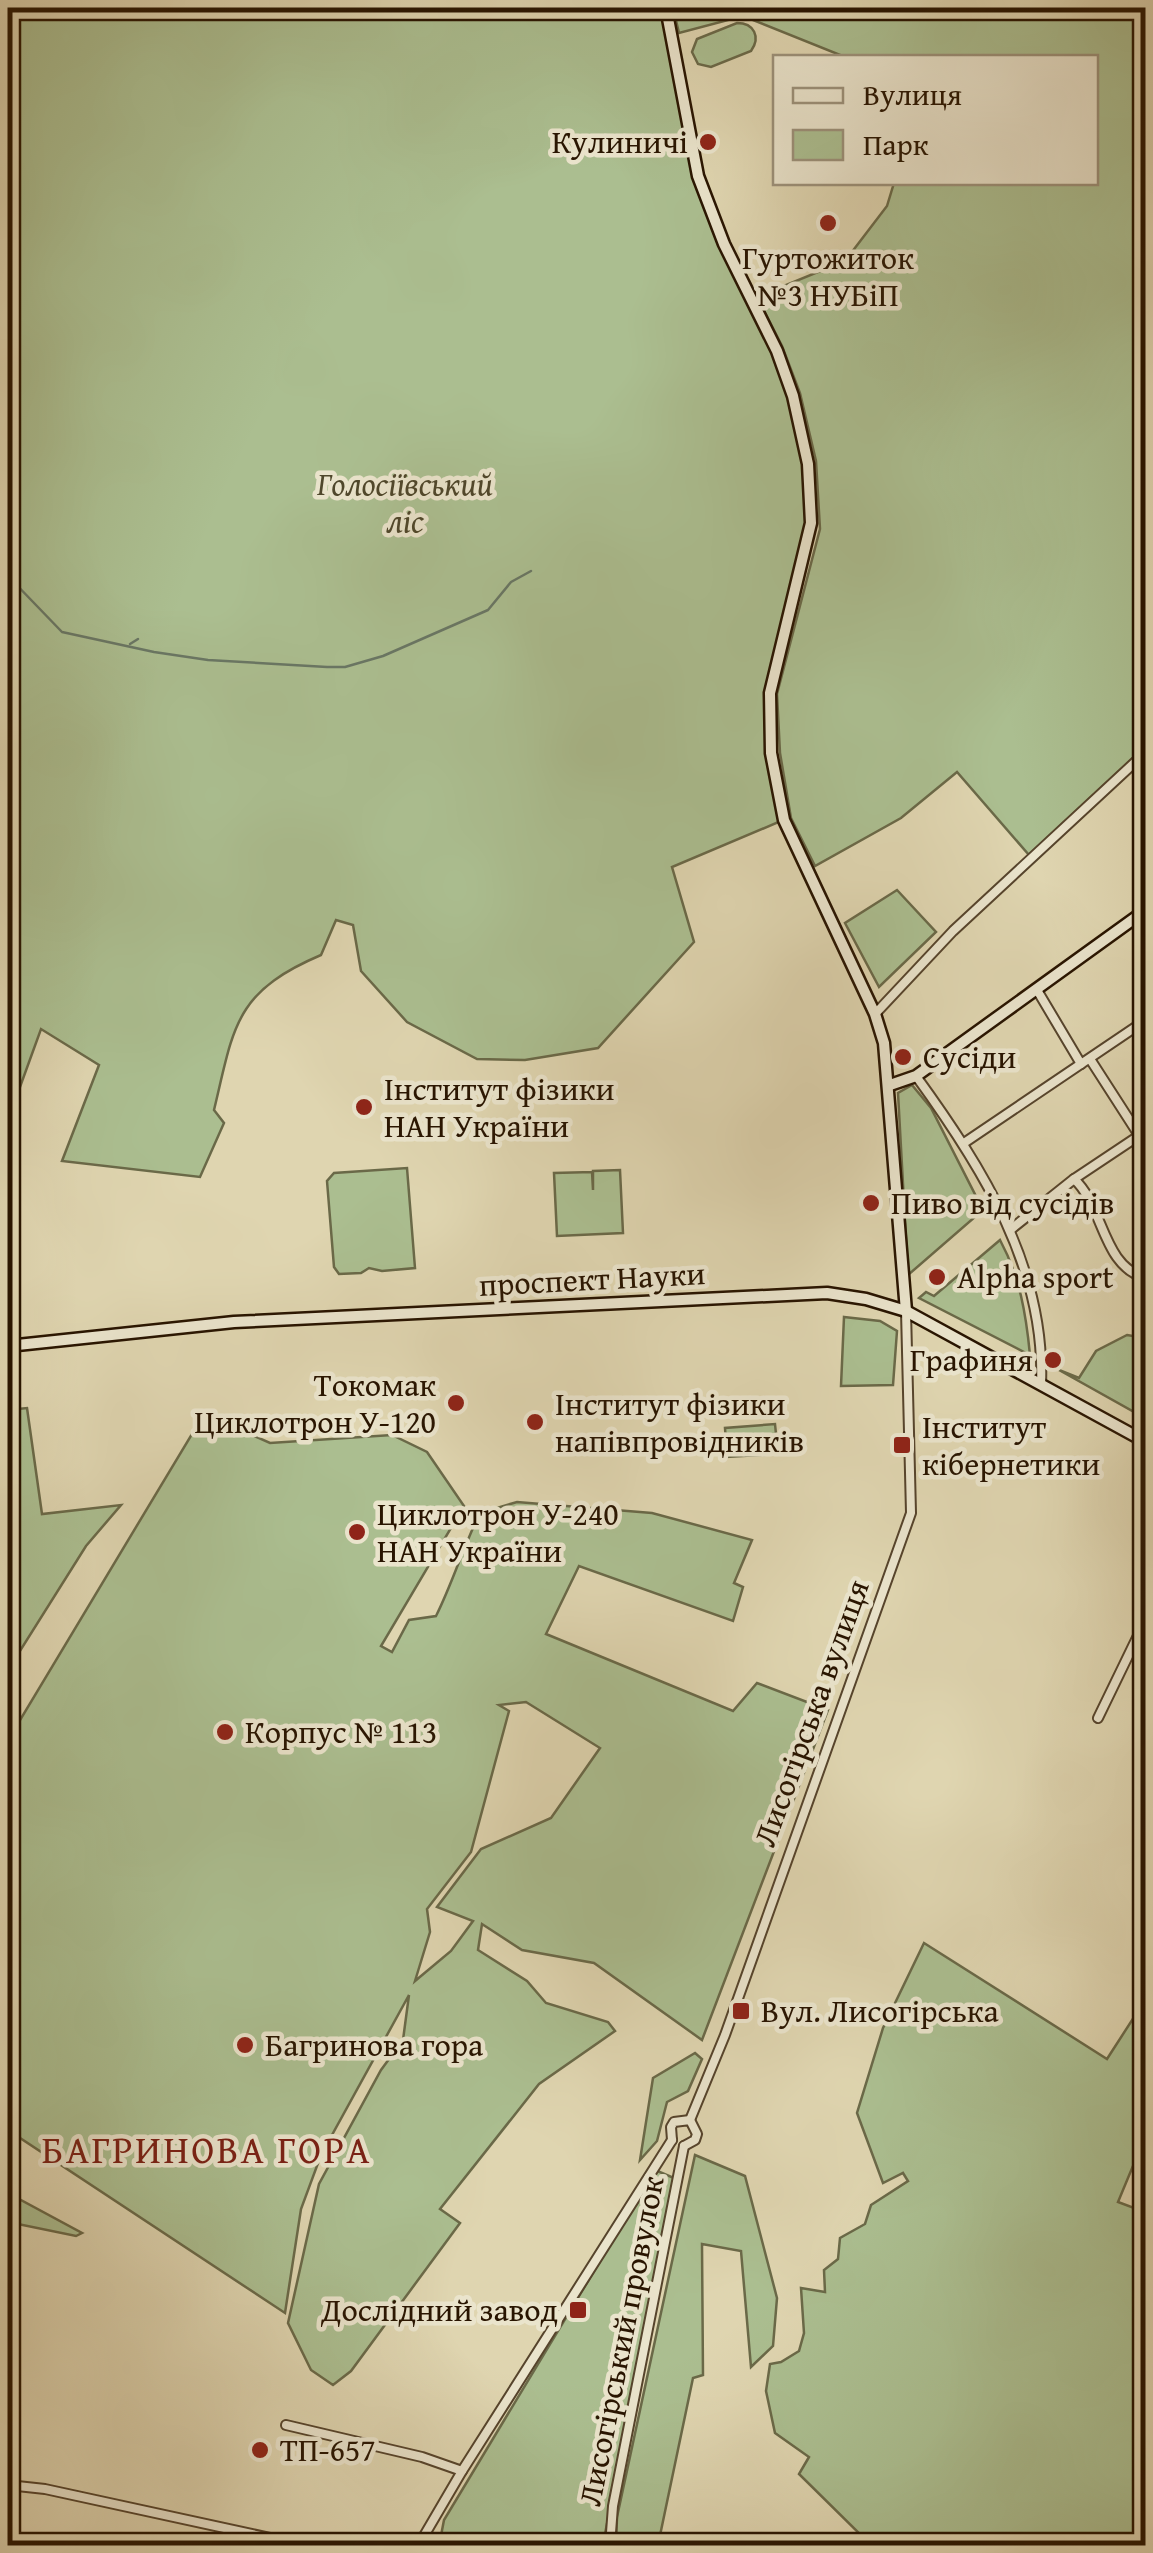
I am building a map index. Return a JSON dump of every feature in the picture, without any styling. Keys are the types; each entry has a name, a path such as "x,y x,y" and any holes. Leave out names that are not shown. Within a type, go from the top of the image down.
{"street":[{"path":"666,8 698,176 724,244 777,350 793,396 808,464 811,523 770,693 772,754 784,820 875,1014 888,1058 906,1311"},
{"path":"875,1014 953,931 1146,752"},
{"path":"890,1085 916,1076 1146,910"},
{"path":"1037,990 1142,1133 1146,1146"},
{"path":"964,1143 1146,1020"},
{"path":"916,1076 964,1143 1010,1230 1032,1288 1040,1344 1040,1385"},
{"path":"1010,1230 1074,1179 1142,1133"},
{"path":"1074,1179 1088,1192 1120,1263 1132,1274 1146,1278"},
{"name":"проспект Науки","path":"8,1346 222,1323 797,1292 848,1296 906,1311 1146,1442"},
{"name":"Лисогірська вулиця","path":"690,2120 725,2035 911,1513 906,1311"},
{"path":"1098,1718 1146,1619"},
{"path":"410,2546 425,2543 462,2471 657,2166 672,2140 670,2128 674,2122 690,2120 697,2128 698,2134 690,2145 672,2140"},
{"name":"Лисогірський провулок","path":"610,2546 613,2506 684,2146"},
{"path":"657,2166 669,2164 678,2177"},
{"path":"286,2424 433,2460 462,2471"},
{"path":"8,2485 45,2489 265,2541 307,2546"}],"green space":[{"name":"Голосіївський ліс","path":"8,8 662,8 695,177 791,396 805,465 809,523 767,692 781,821 672,867 694,942 598,1048 525,1060 477,1059 407,1022 361,971 353,925 336,920 321,955 270,983 242,1015 214,1110 224,1123 200,1177 62,1161 99,1065 41,1029 8,1120"},
{"path":"673,8 1145,8 1145,747 1029,855 957,772 901,818 815,866 791,818 780,753 777,694 820,529 816,461 800,393 757,297 845,261 887,206 893,185 1098,185 1098,55 840,55 743,16 679,33"},
{"path":"737,23 748,25 754,32 751,51 711,67 698,64 692,52 697,39"},
{"path":"897,890 936,932 879,987 845,923"},
{"path":"912,1085 931,1108 983,1210 908,1275 898,1093"},
{"path":"407,1168 415,1268 369,1268 361,1273 339,1274 334,1267 327,1181 334,1173"},
{"path":"620,1170 623,1233 557,1236 554,1173 592,1172 593,1190 593,1171"},
{"path":"1000,1240 1021,1296 1030,1355 919,1298 926,1292 934,1296"},
{"path":"844,1317 880,1321 897,1331 893,1385 841,1386"},
{"path":"1127,1335 1145,1338 1145,1418 1059,1370 1079,1378 1096,1351"},
{"path":"27,1408 42,1514 121,1505 86,1546 8,1670 8,1517 16,1510 8,1466 8,1410"},
{"path":"204,1414 270,1443 392,1435 427,1452 464,1506 381,1646 392,1652 409,1620 436,1616 480,1513 517,1502 652,1513 752,1540 734,1583 743,1587 733,1621 579,1566 546,1634 733,1711 757,1683 828,1710 702,2040 594,1963 522,1950 482,1924 478,1950 527,1981 546,2003 608,2022 615,2031 539,2084 440,2209 460,2223 351,2371 333,2385 311,2370 288,2323 319,2184 381,2070 403,2040 409,1995 321,2155 301,2209 285,2313 8,2130 8,1740","holes":["526,1702 600,1748 551,1818 481,1849 437,1907 473,1921 451,1951 415,1981 430,1932 427,1909 471,1852 509,1711 499,1705"]},
{"path":"775,1424 778,1454 727,1457 725,1428"},
{"path":"924,1943 1107,2059 1145,2000 1145,2137 1118,2202 1145,2212 1145,2545 871,2545 799,2474 809,2457 775,2433 766,2391 770,2364 799,2351 804,2333 801,2288 825,2292 824,2270 838,2259 840,2238 865,2224 871,2205 908,2181 903,2173 883,2183 857,2113 883,2028"},
{"path":"695,2053 702,2059 688,2091 667,2102 657,2141 640,2160 653,2078"},
{"path":"695,2155 745,2176 777,2298 773,2346 751,2367 741,2251 702,2244 703,2375 693,2378 658,2545 616,2545 617,2517"},
{"path":"655,2170 674,2178 605,2534 518,2545 439,2546 444,2520"},
{"path":"8,2193 82,2233 76,2236 8,2222"}],"waterway":[{"path":"8,576 62,632 208,660 345,667 383,656 488,610 511,582 531,571"},
{"path":"130,644 138,639"}],"place":[{"name":"Кулиничі","path":"708,142"},
{"name":"Гуртожиток №3 НУБіП","path":"828,223"},
{"name":"Сусіди","path":"903,1057"},
{"name":"Інститут фізики НАН України","path":"364,1107"},
{"name":"Пиво від сусідів","path":"871,1203"},
{"name":"Alpha sport","path":"937,1277"},
{"name":"Графиня","path":"1053,1360"},
{"name":"Токомак Циклотрон У-120","path":"456,1403"},
{"name":"Інститут фізики напівпровідників","path":"535,1422"},
{"name":"Інститут кібернетики","path":"902,1445"},
{"name":"Циклотрон У-240 НАН України","path":"357,1532"},
{"name":"Корпус № 113","path":"225,1732"},
{"name":"Вул. Лисогірська","path":"741,2011"},
{"name":"Багринова гора","path":"245,2045"},
{"name":"Дослідний завод","path":"578,2310"},
{"name":"ТП-657","path":"260,2450"}],"district":[{"name":"БАГРИНОВА ГОРА","path":"207,2150"}]}
